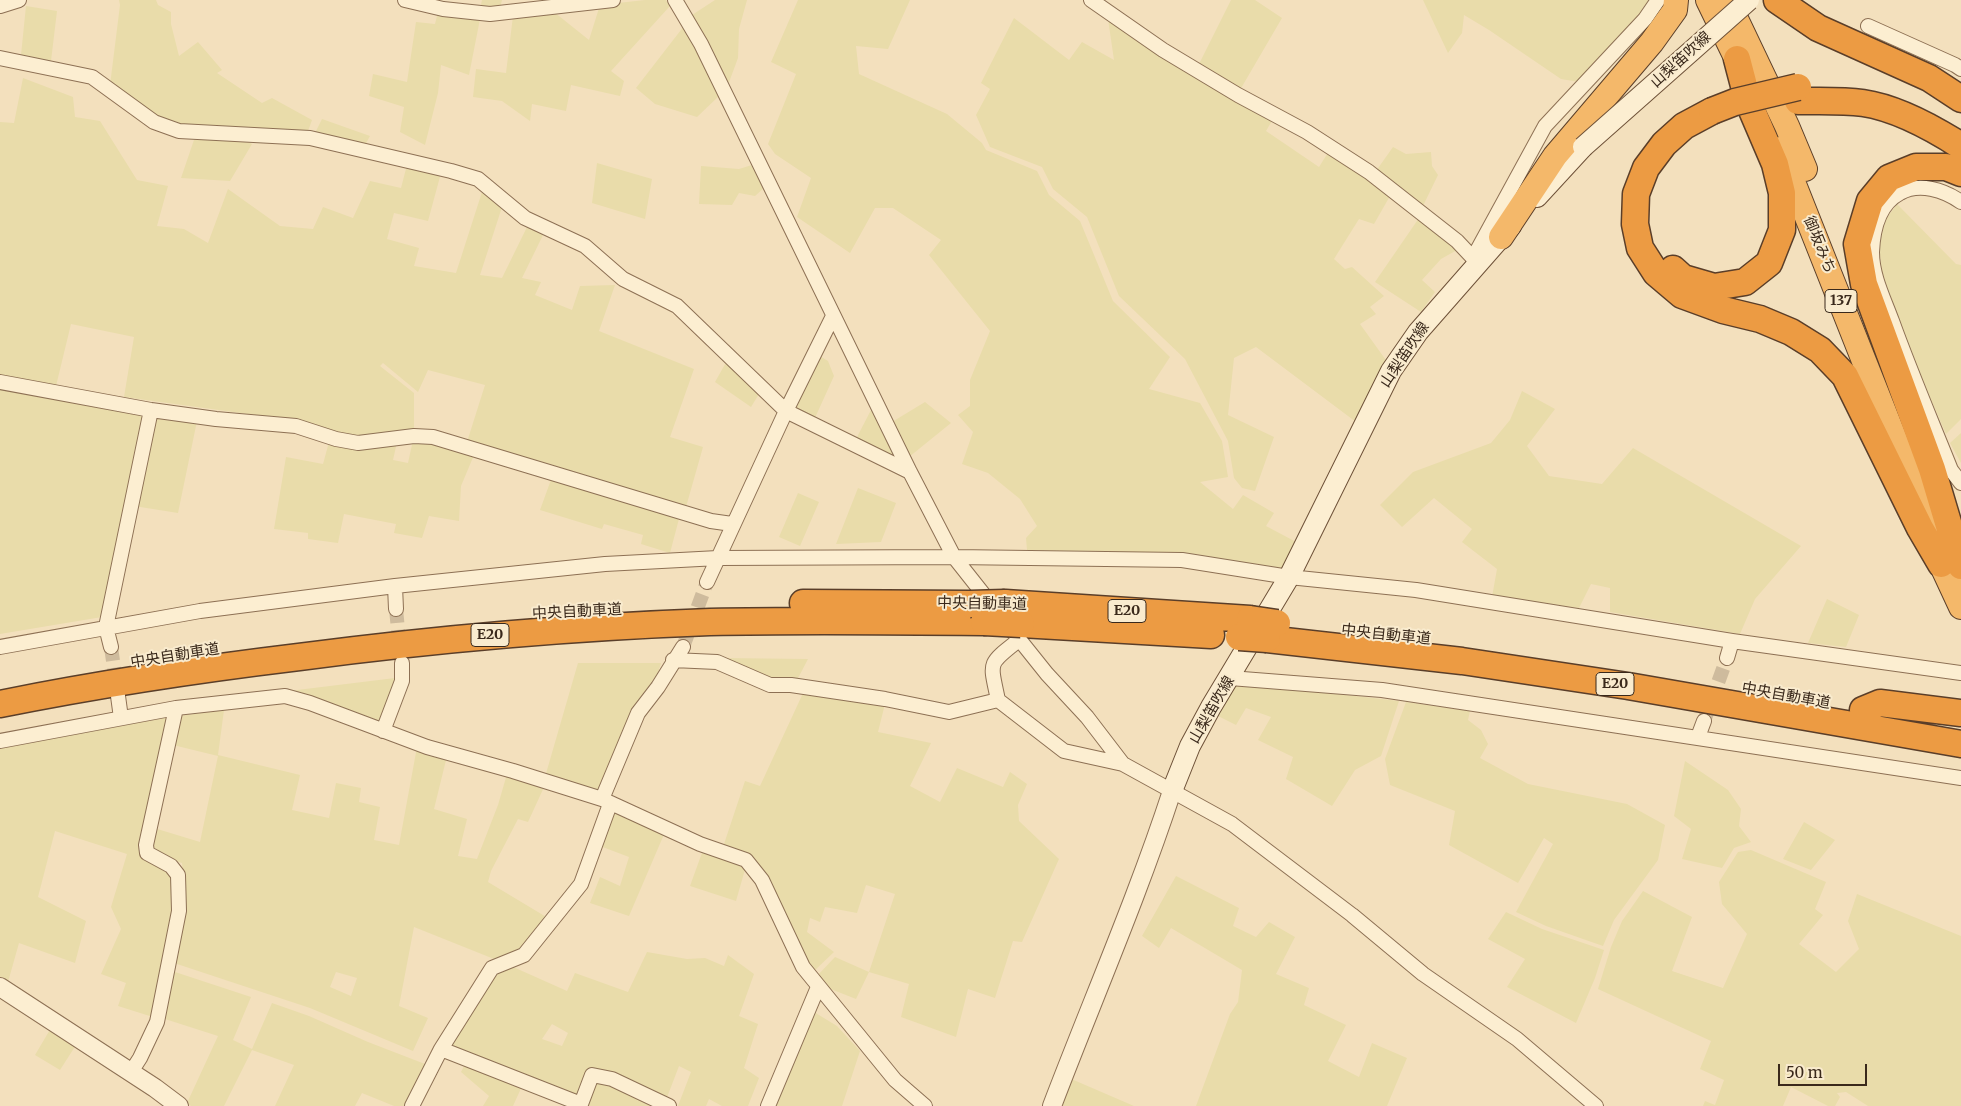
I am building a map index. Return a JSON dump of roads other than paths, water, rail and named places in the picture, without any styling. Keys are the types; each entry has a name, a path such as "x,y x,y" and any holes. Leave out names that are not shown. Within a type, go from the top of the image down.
{"highway":[{"path":"1501,237 1555,156 1652,42 1675,10 1676,0"},
{"name":"御坂みち","path":"1708,0 1782,153 1927,520 1951,565"},
{"name":"御坂みち","path":"1727,0 1795,144 1951,565 1961,607"},
{"path":"1777,0 1818,28 1930,78 1961,99"},
{"path":"1715,117 1674,154 1657,176 1648,202 1647,227 1660,257 1683,278 1714,287 1745,282 1769,263 1782,230 1782,193 1775,164 1748,101 1737,59"},
{"path":"1951,565 1920,528 1845,376 1820,350 1791,332 1760,319 1723,310 1682,296 1656,273 1640,248 1635,224 1636,194 1646,168 1664,144 1684,126 1715,117 1753,110 1798,94 1847,87 1876,92 1923,109 1961,131"},
{"path":"1798,94 1831,100 1865,103 1900,114 1961,146"},
{"path":"1951,565 1932,469 1857,244 1870,201 1889,178 1916,167 1946,167 1961,173"},
{"name":"中央自動車道","path":"0,687 199,652 375,629 524,616 710,605 865,602 977,613 1020,632 1245,628"},
{"name":"中央自動車道","path":"0,704 60,692 202,669 376,647 524,632 710,622 867,621 977,613 1005,603 1272,631 1461,644 1606,665 1961,726"},
{"name":"中央自動車道","path":"1272,631 1609,683 1961,744"},
{"path":"1863,710 1880,703 1961,713"}],"main road":[{"name":"山梨笛吹線","path":"1172,791 1190,746 1289,577 1391,371 1418,332 1474,262 1501,237 1583,147 1749,0"}],"street":[{"path":"0,6 18,0"},
{"path":"405,0 443,9 490,14 613,0"},
{"path":"675,0 701,44 910,472 954,557 1020,632 1047,674 1087,717 1123,764"},
{"path":"1091,0 1172,55 1238,95 1307,132 1370,172 1457,241 1474,262 1545,126 1645,19 1658,0"},
{"path":"1868,26 1961,69"},
{"path":"0,58 92,77 154,122 178,131 310,138 478,179 525,218 585,246 622,279 677,306 786,411 910,472"},
{"path":"1961,202 1937,190 1919,188 1904,191 1891,198 1882,209 1875,229 1872,253 1876,279 1871,284 1906,359 1951,470 1961,484"},
{"path":"707,582 732,524 834,316"},
{"path":"0,382 150,410 216,419 296,426 336,439 358,443 414,436 433,437 711,521 732,524"},
{"path":"111,647 106,627 150,410"},
{"path":"0,647 200,611 395,586 605,564 718,558 954,557 1182,560 1289,577 1416,590 1732,641 1961,673"},
{"path":"395,586 396,609"},
{"path":"1020,632 996,658 992,668 998,700 1064,751 1123,764 1232,824 1352,915 1423,974 1517,1039 1596,1106"},
{"path":"1727,658 1732,641"},
{"path":"412,1106 441,1049 492,968 524,955 581,884 606,801 638,713 658,687 673,660 683,647"},
{"path":"673,660 718,662 770,685 791,685 885,699 949,712 998,700"},
{"path":"383,731 402,681 402,663"},
{"path":"1230,678 1382,690 1961,778"},
{"path":"118,696 121,718"},
{"path":"0,741 176,708 285,696 310,703 427,746 514,771 606,801 700,844 746,860 762,880 803,967 895,1080 925,1106"},
{"path":"131,1072 140,1058 157,1022 179,911 178,875 172,866 148,853 146,846 176,708"},
{"path":"1698,737 1704,722"},
{"path":"1052,1106 1122,932 1172,791"},
{"path":"0,987 131,1072 179,1106"},
{"path":"768,1106 818,987"},
{"path":"441,1049 581,1104 592,1075 612,1079 669,1106"}],"tunnel":[{"path":"683,647 707,582"},
{"path":"396,609 400,650"},
{"path":"111,647 117,689"},
{"path":"1704,721 1727,658"}]}
